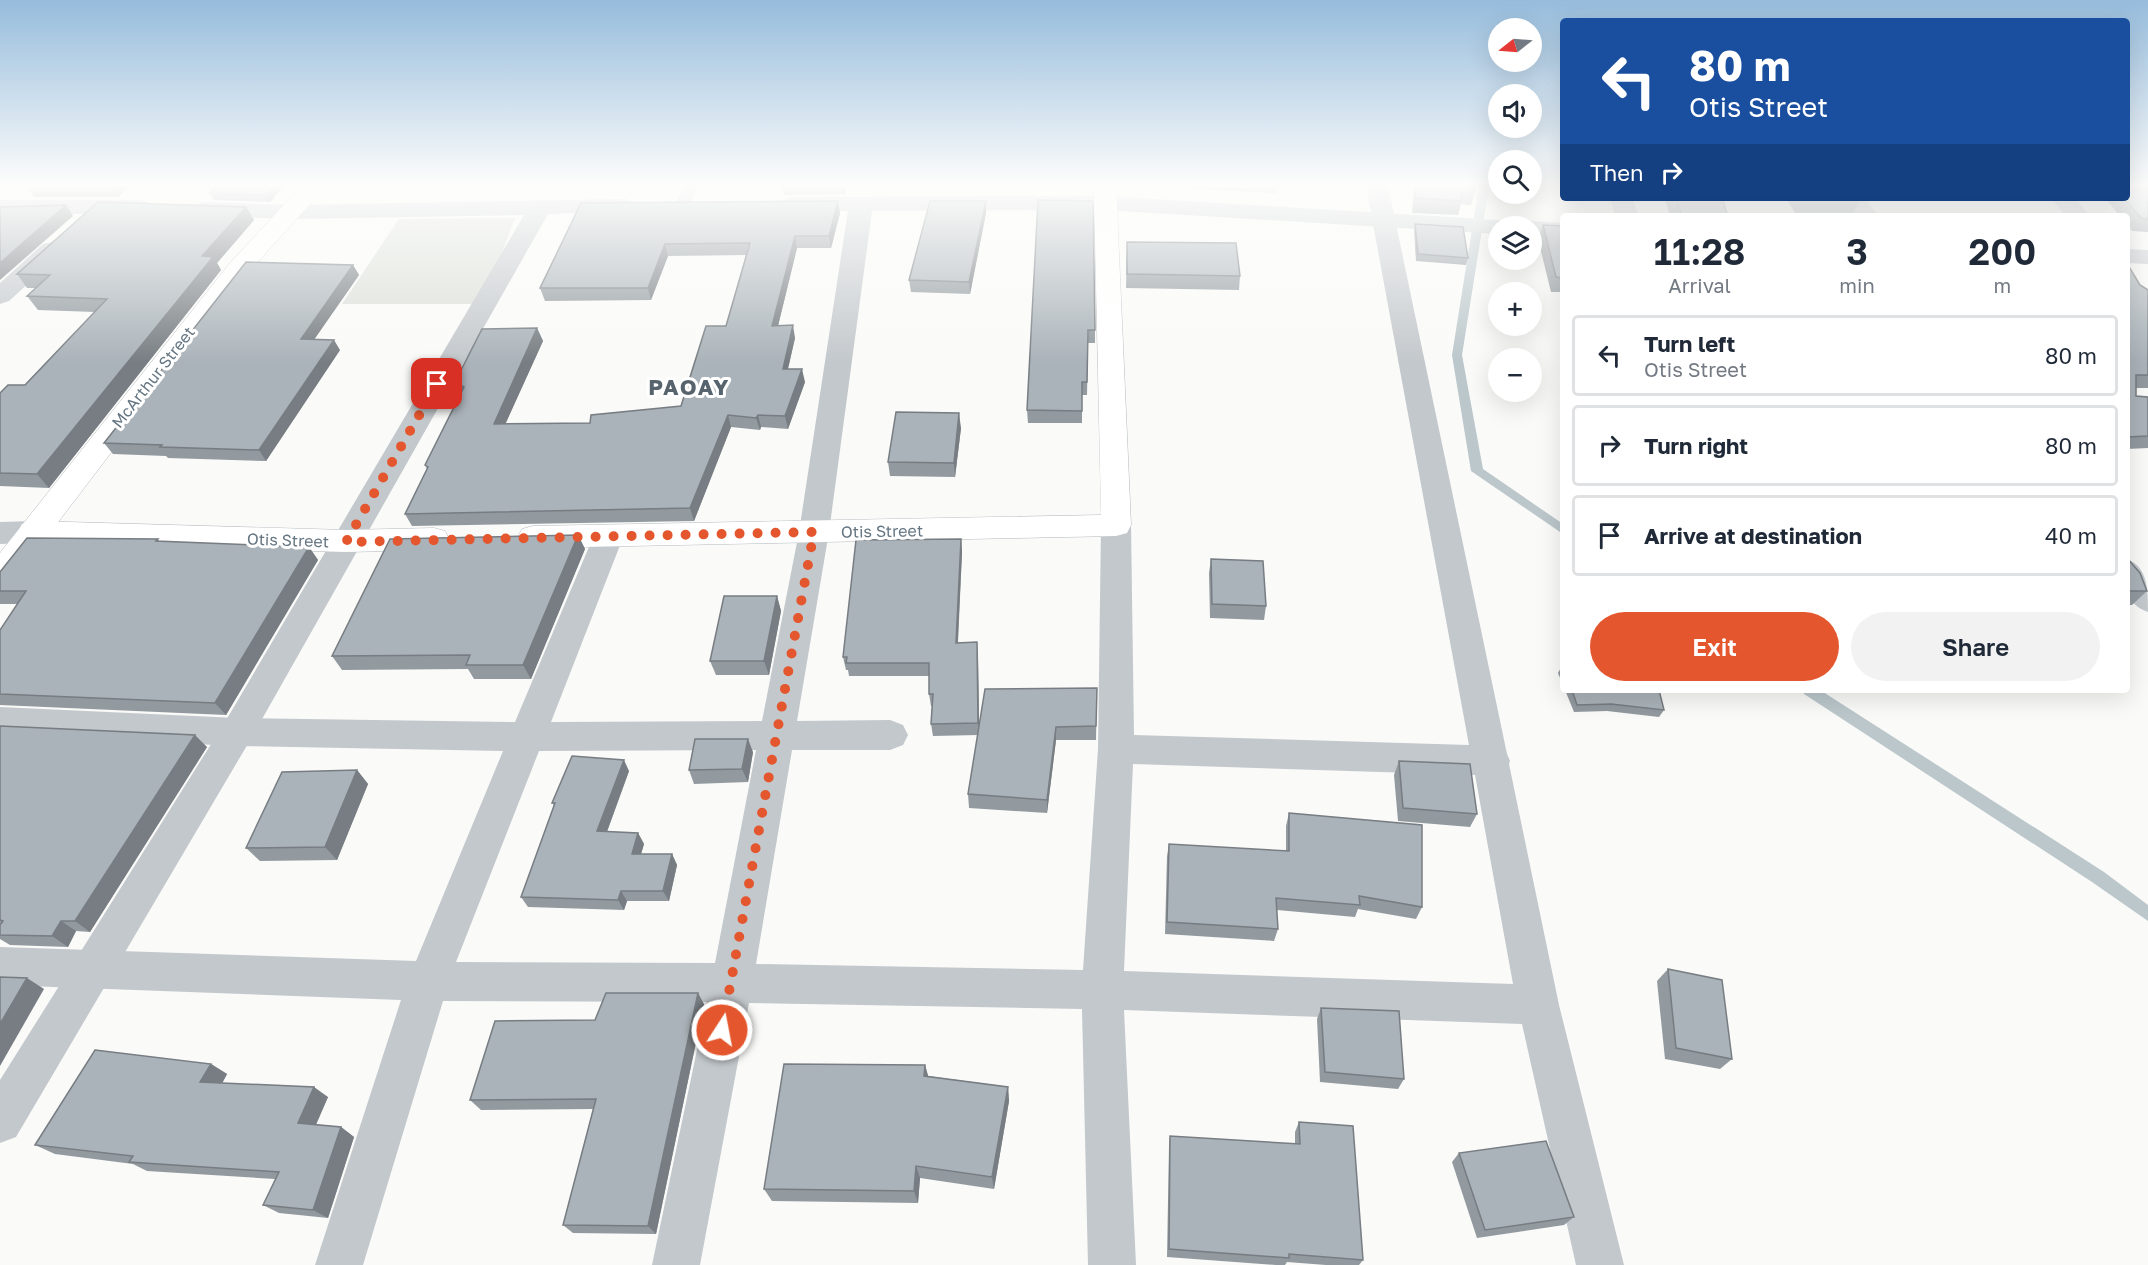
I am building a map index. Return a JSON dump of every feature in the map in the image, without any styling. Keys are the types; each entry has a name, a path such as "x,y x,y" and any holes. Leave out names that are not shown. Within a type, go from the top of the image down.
{"main road":[{"name":"McArthur Street","path":"0,576 183,338 239,268 261,245"},
{"path":"1107,245 1116,525"},
{"name":"Otis Street","path":"501,538 1116,525"},
{"name":"Otis Street","path":"33,532 346,542 465,539"}],"street":[{"path":"0,296 57,245"},
{"path":"0,1121 237,732 518,245"},
{"path":"676,1265 732,982 814,532 855,245"},
{"path":"1390,245 1538,1005 1600,1265"},
{"path":"2130,256 2148,257"},
{"path":"1112,1265 1102,990 1116,749 1116,525"},
{"name":"Otis Street","path":"0,533 33,532"},
{"path":"339,1265 428,981 609,536"},
{"path":"2130,575 2148,600"},
{"path":"0,721 237,732 526,737 890,735"},
{"path":"1116,749 1492,761"},
{"path":"0,966 428,981 732,982 1102,990 1538,1005"}],"shaded area":[{"path":"382,245 505,245 483,304 342,304"}],"building":[{"path":"0,245 20,245 0,263"},
{"path":"50,245 212,245 202,256 213,257 37,474 0,473 0,393 8,385 25,385 107,299 27,296 50,275 17,274"},
{"path":"561,245 665,245 648,288 540,288"},
{"path":"749,245 793,245 772,326 793,325 783,369 802,369 785,416 758,415 756,418 728,415 690,508 405,514 428,467 425,465 464,387 455,382 482,329 537,328 494,424 590,423 591,415 681,406 706,326 726,326"},
{"path":"918,245 977,245 969,282 909,280"},
{"path":"1036,245 1094,245 1095,330 1088,330 1087,382 1082,382 1082,411 1027,410"},
{"path":"1127,245 1236,245 1240,276 1127,274"},
{"path":"1417,245 1466,245 1468,258 1418,254"},
{"path":"1548,245 1560,245 1560,278 1556,277"},
{"path":"246,262 353,265 301,339 334,340 259,450 104,443"},
{"path":"2130,268 2140,285 2148,290 2148,375 2136,375 2136,396 2148,397 2148,436 2130,437"},
{"path":"896,412 959,413 954,463 888,462"},
{"path":"578,535 523,665 466,665 470,655 332,656 390,539"},
{"path":"27,538 158,539 156,541 309,547 215,703 0,694 0,630 26,591 0,591 0,572"},
{"path":"961,539 956,643 977,642 978,723 931,724 933,694 929,694 929,663 846,663 847,657 843,657 856,540"},
{"path":"1211,559 1263,561 1266,606 1212,604"},
{"path":"2130,561 2140,573 2147,591 2130,591"},
{"path":"724,596 777,596 764,661 710,661"},
{"path":"1097,688 1096,726 1056,727 1047,800 968,794 985,689"},
{"path":"1573,693 1660,693 1664,710 1611,704 1577,705"},
{"path":"0,726 195,735 75,921 61,921 52,936 0,935 0,925 3,921 0,920"},
{"path":"695,739 748,739 742,769 689,770"},
{"path":"572,756 624,760 597,831 638,833 632,854 672,854 663,891 621,891 618,900 521,897 555,803 552,803"},
{"path":"1399,761 1470,764 1477,814 1403,808"},
{"path":"357,770 325,847 246,848 282,772"},
{"path":"1289,813 1422,825 1422,907 1359,896 1360,905 1276,898 1278,929 1167,922 1169,844 1289,851"},
{"path":"1668,969 1722,980 1732,1059 1676,1048"},
{"path":"0,977 27,978 0,1024"},
{"path":"606,993 698,993 648,1226 563,1225 596,1099 470,1100 495,1021 595,1020"},
{"path":"1321,1008 1399,1011 1404,1079 1325,1072"},
{"path":"95,1050 211,1064 200,1082 314,1087 298,1123 341,1127 313,1210 263,1205 279,1172 129,1162 133,1156 35,1145"},
{"path":"784,1064 925,1065 924,1076 1008,1087 992,1177 916,1166 914,1191 764,1189"},
{"path":"1299,1122 1353,1126 1363,1260 1289,1254 1289,1258 1169,1249 1170,1136 1300,1144"},
{"path":"1546,1141 1574,1217 1485,1230 1459,1153"}],"waterway":[{"path":"1475,245 1457,355 1477,471 1560,528"},
{"path":"1814,693 2098,877 2148,914"}],"district":[{"name":"PAOAY","path":"689,387"}],"route":[{"path":"437,384 346,542 814,532 722,1030"}]}
